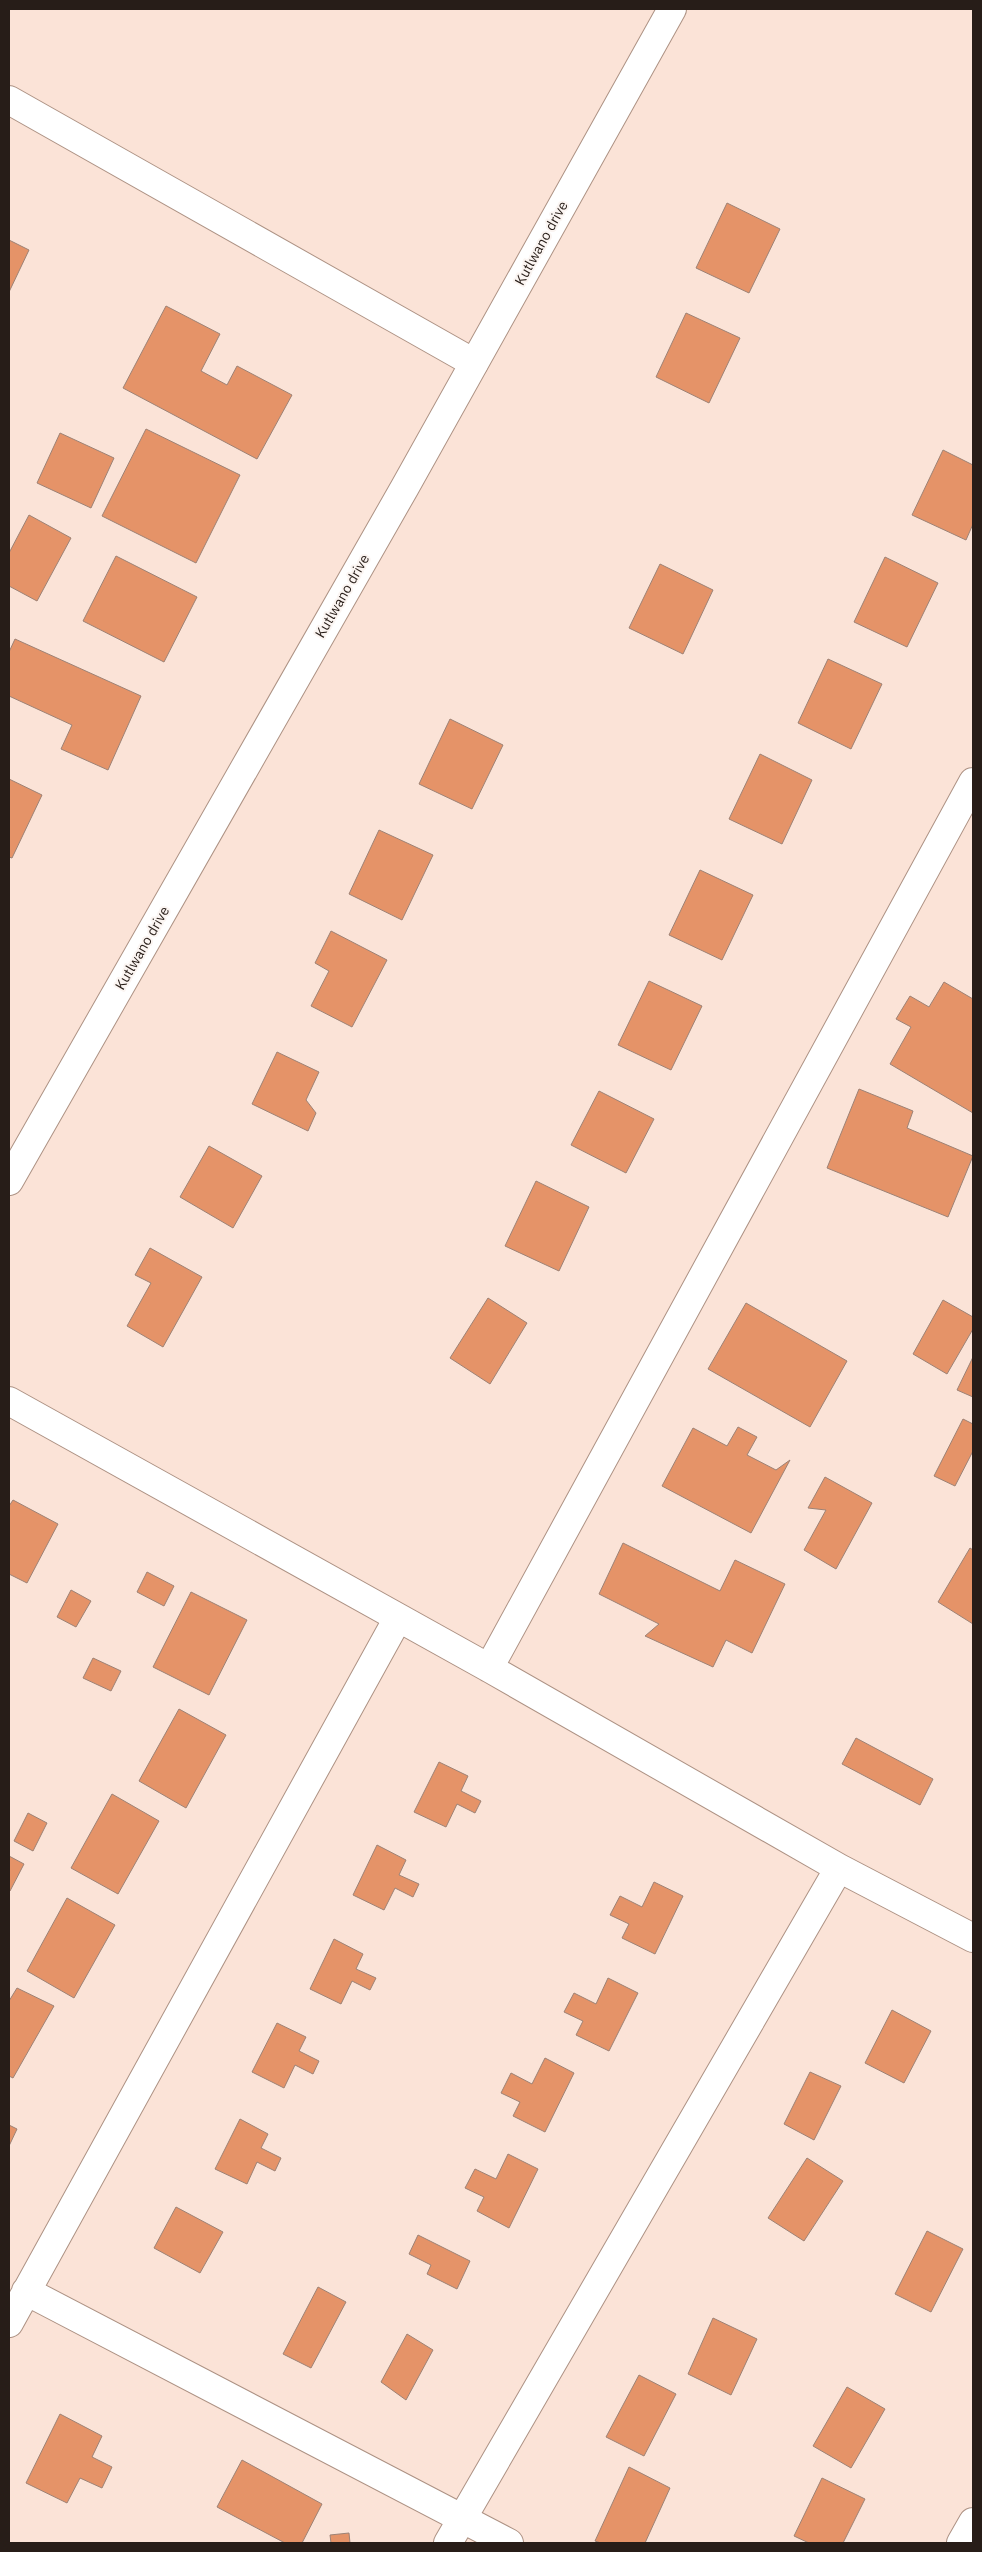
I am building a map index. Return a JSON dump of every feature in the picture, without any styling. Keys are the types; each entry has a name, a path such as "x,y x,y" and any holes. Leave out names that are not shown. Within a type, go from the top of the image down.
{"street":[{"name":"Kutlwano drive","path":"9,1181 474,363 672,9"},
{"path":"9,100 474,363"},
{"path":"488,1668 973,782"},
{"path":"9,1401 488,1668 839,1868 973,1938"},
{"path":"9,2323 398,1618"},
{"path":"448,2543 839,1868"},
{"path":"26,2291 509,2543"},
{"path":"961,2543 973,2522"}],"building":[{"path":"727,203 780,229 749,293 696,268"},
{"path":"9,240 29,250 9,292"},
{"path":"166,306 220,334 201,371 227,385 237,366 292,395 257,459 123,388"},
{"path":"686,313 740,338 709,403 656,377"},
{"path":"146,429 240,475 196,563 102,516"},
{"path":"60,433 114,458 91,508 37,483"},
{"path":"943,450 973,465 973,524 966,540 912,515"},
{"path":"29,515 71,538 37,601 9,586 9,553"},
{"path":"116,556 197,597 164,662 83,621"},
{"path":"885,557 938,583 907,647 854,622"},
{"path":"660,564 713,590 683,654 629,628"},
{"path":"15,639 141,696 108,770 61,749 72,725 9,696 9,652"},
{"path":"828,659 882,684 851,749 798,723"},
{"path":"450,719 503,745 472,809 419,784"},
{"path":"760,754 812,780 782,844 729,819"},
{"path":"9,779 42,795 12,858 9,857"},
{"path":"379,830 433,855 402,920 349,894"},
{"path":"700,870 753,895 722,960 669,935"},
{"path":"331,931 387,960 352,1027 311,1006 329,971 315,963"},
{"path":"649,981 702,1006 671,1070 618,1045"},
{"path":"944,982 973,999 973,1113 890,1064 911,1027 896,1019 910,996 929,1007"},
{"path":"277,1052 319,1072 306,1100 316,1113 308,1131 252,1104"},
{"path":"859,1089 913,1111 907,1128 973,1156 948,1217 827,1168"},
{"path":"599,1091 654,1119 626,1173 571,1145"},
{"path":"209,1146 262,1176 233,1228 180,1197"},
{"path":"536,1181 589,1207 559,1271 505,1246"},
{"path":"150,1248 202,1277 163,1347 127,1326 151,1283 135,1275"},
{"path":"488,1298 527,1323 490,1384 450,1358"},
{"path":"943,1300 973,1317 973,1329 947,1374 913,1354"},
{"path":"746,1303 847,1361 810,1427 708,1369"},
{"path":"973,1357 973,1397 957,1390"},
{"path":"963,1419 973,1424 973,1451 955,1486 934,1476"},
{"path":"738,1427 757,1437 747,1455 776,1470 790,1460 751,1533 662,1486 693,1428 727,1446"},
{"path":"825,1477 872,1503 836,1569 804,1550 826,1510 808,1508"},
{"path":"13,1500 58,1524 27,1583 9,1574 9,1506"},
{"path":"623,1543 720,1591 735,1560 785,1584 752,1653 726,1640 713,1667 645,1636 659,1624 599,1594"},
{"path":"970,1548 973,1550 973,1624 938,1602"},
{"path":"147,1572 174,1586 164,1606 137,1592"},
{"path":"71,1590 91,1601 76,1627 57,1617"},
{"path":"191,1592 247,1620 209,1695 153,1667"},
{"path":"93,1658 121,1671 111,1691 83,1678"},
{"path":"179,1709 226,1735 186,1808 139,1781"},
{"path":"856,1738 933,1779 920,1805 842,1764"},
{"path":"439,1762 468,1776 461,1791 481,1801 475,1813 457,1804 446,1827 414,1812"},
{"path":"112,1794 159,1821 118,1894 71,1868"},
{"path":"28,1813 47,1823 33,1851 14,1841"},
{"path":"377,1845 406,1860 399,1875 419,1884 413,1897 395,1888 384,1910 353,1895"},
{"path":"9,1856 24,1864 10,1891 9,1891"},
{"path":"654,1882 683,1896 655,1954 622,1938 629,1924 610,1915 620,1896 642,1907"},
{"path":"67,1898 115,1925 74,1998 27,1971"},
{"path":"334,1939 363,1954 356,1969 376,1978 370,1990 352,1981 341,2004 310,1989"},
{"path":"608,1978 638,1993 609,2051 576,2035 583,2021 564,2012 574,1993 596,2004"},
{"path":"17,1988 54,2006 13,2078 9,2076 9,2001"},
{"path":"892,2010 931,2031 904,2083 865,2063"},
{"path":"277,2023 306,2037 299,2051 319,2061 313,2074 295,2065 284,2088 252,2072"},
{"path":"545,2058 574,2073 545,2132 513,2116 520,2102 501,2093 511,2073 532,2084"},
{"path":"810,2072 841,2086 814,2140 784,2124"},
{"path":"240,2119 268,2134 261,2148 281,2158 275,2171 257,2162 247,2184 215,2169"},
{"path":"9,2125 17,2129 9,2146"},
{"path":"508,2154 538,2169 509,2228 477,2211 484,2197 465,2188 475,2169 496,2179"},
{"path":"807,2158 843,2181 804,2241 768,2218"},
{"path":"176,2207 223,2232 200,2273 154,2248"},
{"path":"927,2231 963,2249 931,2312 895,2294"},
{"path":"418,2235 470,2261 457,2289 427,2274 431,2265 409,2254"},
{"path":"318,2287 346,2302 311,2368 283,2354"},
{"path":"713,2318 757,2339 731,2395 688,2374"},
{"path":"407,2334 433,2350 406,2400 381,2382"},
{"path":"639,2375 676,2394 644,2456 606,2437"},
{"path":"847,2387 885,2409 851,2468 813,2446"},
{"path":"60,2414 102,2436 92,2457 112,2467 102,2488 80,2478 67,2503 26,2483"},
{"path":"242,2460 322,2504 302,2543 285,2543 217,2507"},
{"path":"629,2467 670,2488 645,2543 601,2543 595,2541"},
{"path":"822,2478 865,2499 843,2543 809,2543 794,2536"},
{"path":"349,2533 350,2543 331,2543 330,2535"}]}
